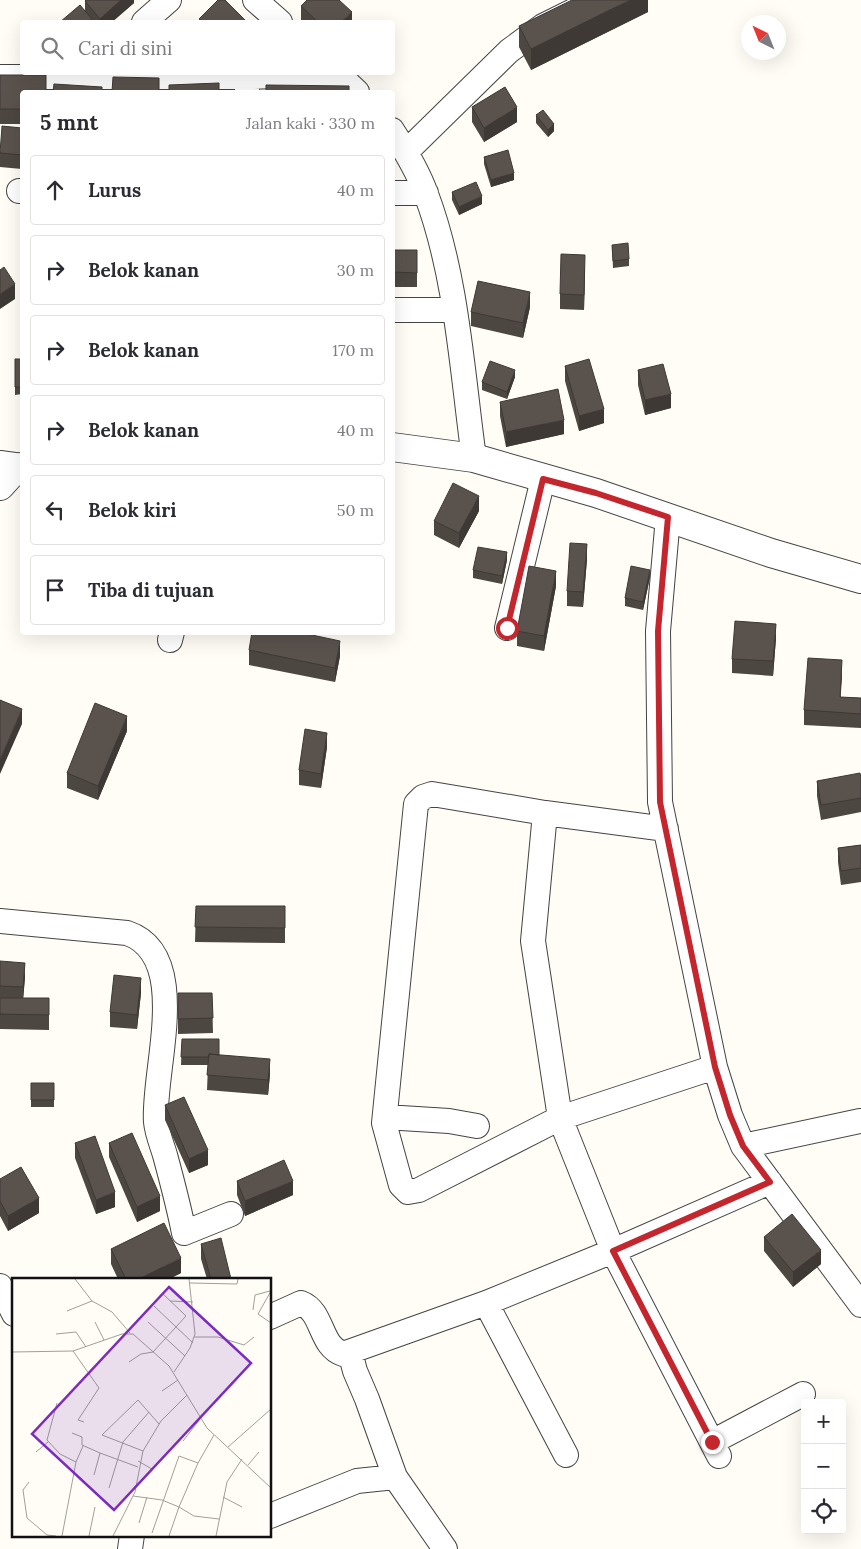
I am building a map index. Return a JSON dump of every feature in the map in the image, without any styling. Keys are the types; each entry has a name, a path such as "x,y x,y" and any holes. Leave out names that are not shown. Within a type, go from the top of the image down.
{"street":[{"path":"146,20 169,0"},
{"path":"255,0 278,20"},
{"path":"406,152 516,46 543,26 596,0"},
{"path":"0,77 57,75"},
{"path":"101,75 247,85 321,75"},
{"path":"338,75 355,90"},
{"path":"395,135 406,152 426,193 439,234 454,310 474,458"},
{"path":"395,193 426,193"},
{"path":"395,310 454,310"},
{"path":"395,447 474,458 596,493 771,553 861,580"},
{"path":"0,463 20,467"},
{"path":"0,486 10,475 20,468"},
{"path":"507,628 543,479"},
{"path":"668,517 658,631 660,802 715,1067 730,1115 743,1146 861,1305"},
{"path":"666,829 545,813 432,794 423,796 416,804 384,1123 401,1185 408,1192 420,1190 560,1118 715,1067"},
{"path":"545,813 533,941 560,1118 613,1251 715,1449 803,1394"},
{"path":"0,921 127,933 145,943 157,960 166,993 156,1123 184,1233 231,1214"},
{"path":"385,1117 449,1120 477,1126"},
{"path":"743,1146 860,1121"},
{"path":"271,1317 301,1303 307,1305 313,1311 329,1344 335,1352 343,1354 486,1303 613,1251 770,1182"},
{"path":"0,1286 12,1310"},
{"path":"486,1303 566,1455"},
{"path":"350,1352 355,1371 368,1400 395,1477 445,1549"},
{"path":"271,1516 357,1481 395,1477"},
{"path":"130,1549 132,1536"}],"building":[{"path":"86,0 121,0 100,19"},
{"path":"218,0 225,0 245,20 200,20 199,19"},
{"path":"307,0 339,0 352,12 343,20 316,20 301,6"},
{"path":"572,0 630,0 531,49 519,26"},
{"path":"80,5 92,19 91,20 62,20"},
{"path":"0,75 46,75 46,90 20,90 20,109 0,109"},
{"path":"113,77 159,78 159,90 112,90"},
{"path":"219,83 219,90 169,90 169,85"},
{"path":"54,84 102,87 102,90 53,90"},
{"path":"266,85 349,86 349,90 266,90"},
{"path":"505,87 517,107 484,128 472,107"},
{"path":"543,110 554,124 548,130 536,115"},
{"path":"2,126 20,128 20,155 0,153"},
{"path":"508,150 514,173 491,180 484,157"},
{"path":"476,182 482,196 459,207 452,192"},
{"path":"628,243 629,259 613,261 612,245"},
{"path":"395,250 417,250 417,273 395,272"},
{"path":"561,254 585,255 584,295 560,294"},
{"path":"4,267 15,284 0,294 0,270"},
{"path":"478,281 530,292 523,323 471,312"},
{"path":"15,359 20,359 20,387 15,387"},
{"path":"589,359 604,409 579,416 565,366"},
{"path":"490,361 515,370 507,392 482,382"},
{"path":"663,364 671,394 645,400 638,370"},
{"path":"558,389 564,420 506,432 500,402"},
{"path":"453,483 479,496 459,533 434,521"},
{"path":"570,543 587,544 583,592 567,591"},
{"path":"478,547 507,552 502,576 473,570"},
{"path":"529,566 556,571 544,636 517,631"},
{"path":"631,566 650,570 643,602 625,598"},
{"path":"735,621 776,624 773,661 732,659"},
{"path":"252,635 312,635 340,641 335,668 249,650"},
{"path":"808,658 842,660 840,697 861,698 861,714 804,710"},
{"path":"0,700 22,709 0,760"},
{"path":"95,703 127,716 98,786 67,773"},
{"path":"305,729 327,733 321,774 299,770"},
{"path":"860,773 861,798 821,805 817,781"},
{"path":"861,845 861,868 841,871 838,848"},
{"path":"196,906 285,906 285,928 195,927"},
{"path":"0,961 25,963 23,987 0,986"},
{"path":"114,975 141,978 137,1015 110,1012"},
{"path":"178,993 212,993 213,1018 178,1019"},
{"path":"0,998 49,998 49,1015 0,1014"},
{"path":"182,1039 219,1039 219,1055 209,1054 209,1057 181,1057"},
{"path":"209,1054 270,1059 268,1080 207,1075"},
{"path":"31,1083 54,1083 54,1100 31,1100"},
{"path":"184,1097 208,1150 189,1159 165,1105"},
{"path":"132,1133 160,1196 137,1207 109,1143"},
{"path":"95,1136 115,1192 96,1200 75,1143"},
{"path":"284,1160 293,1181 245,1201 237,1181"},
{"path":"21,1167 39,1198 8,1216 0,1201 0,1179"},
{"path":"792,1214 821,1250 793,1272 764,1237"},
{"path":"164,1223 181,1258 141,1278 126,1278 111,1249"},
{"path":"221,1238 231,1278 211,1278 201,1244"}],"route":[{"path":"507,628 543,479 596,493 668,517 658,631 660,802 715,1067 730,1115 743,1146 770,1182 613,1251 712,1442"}]}
